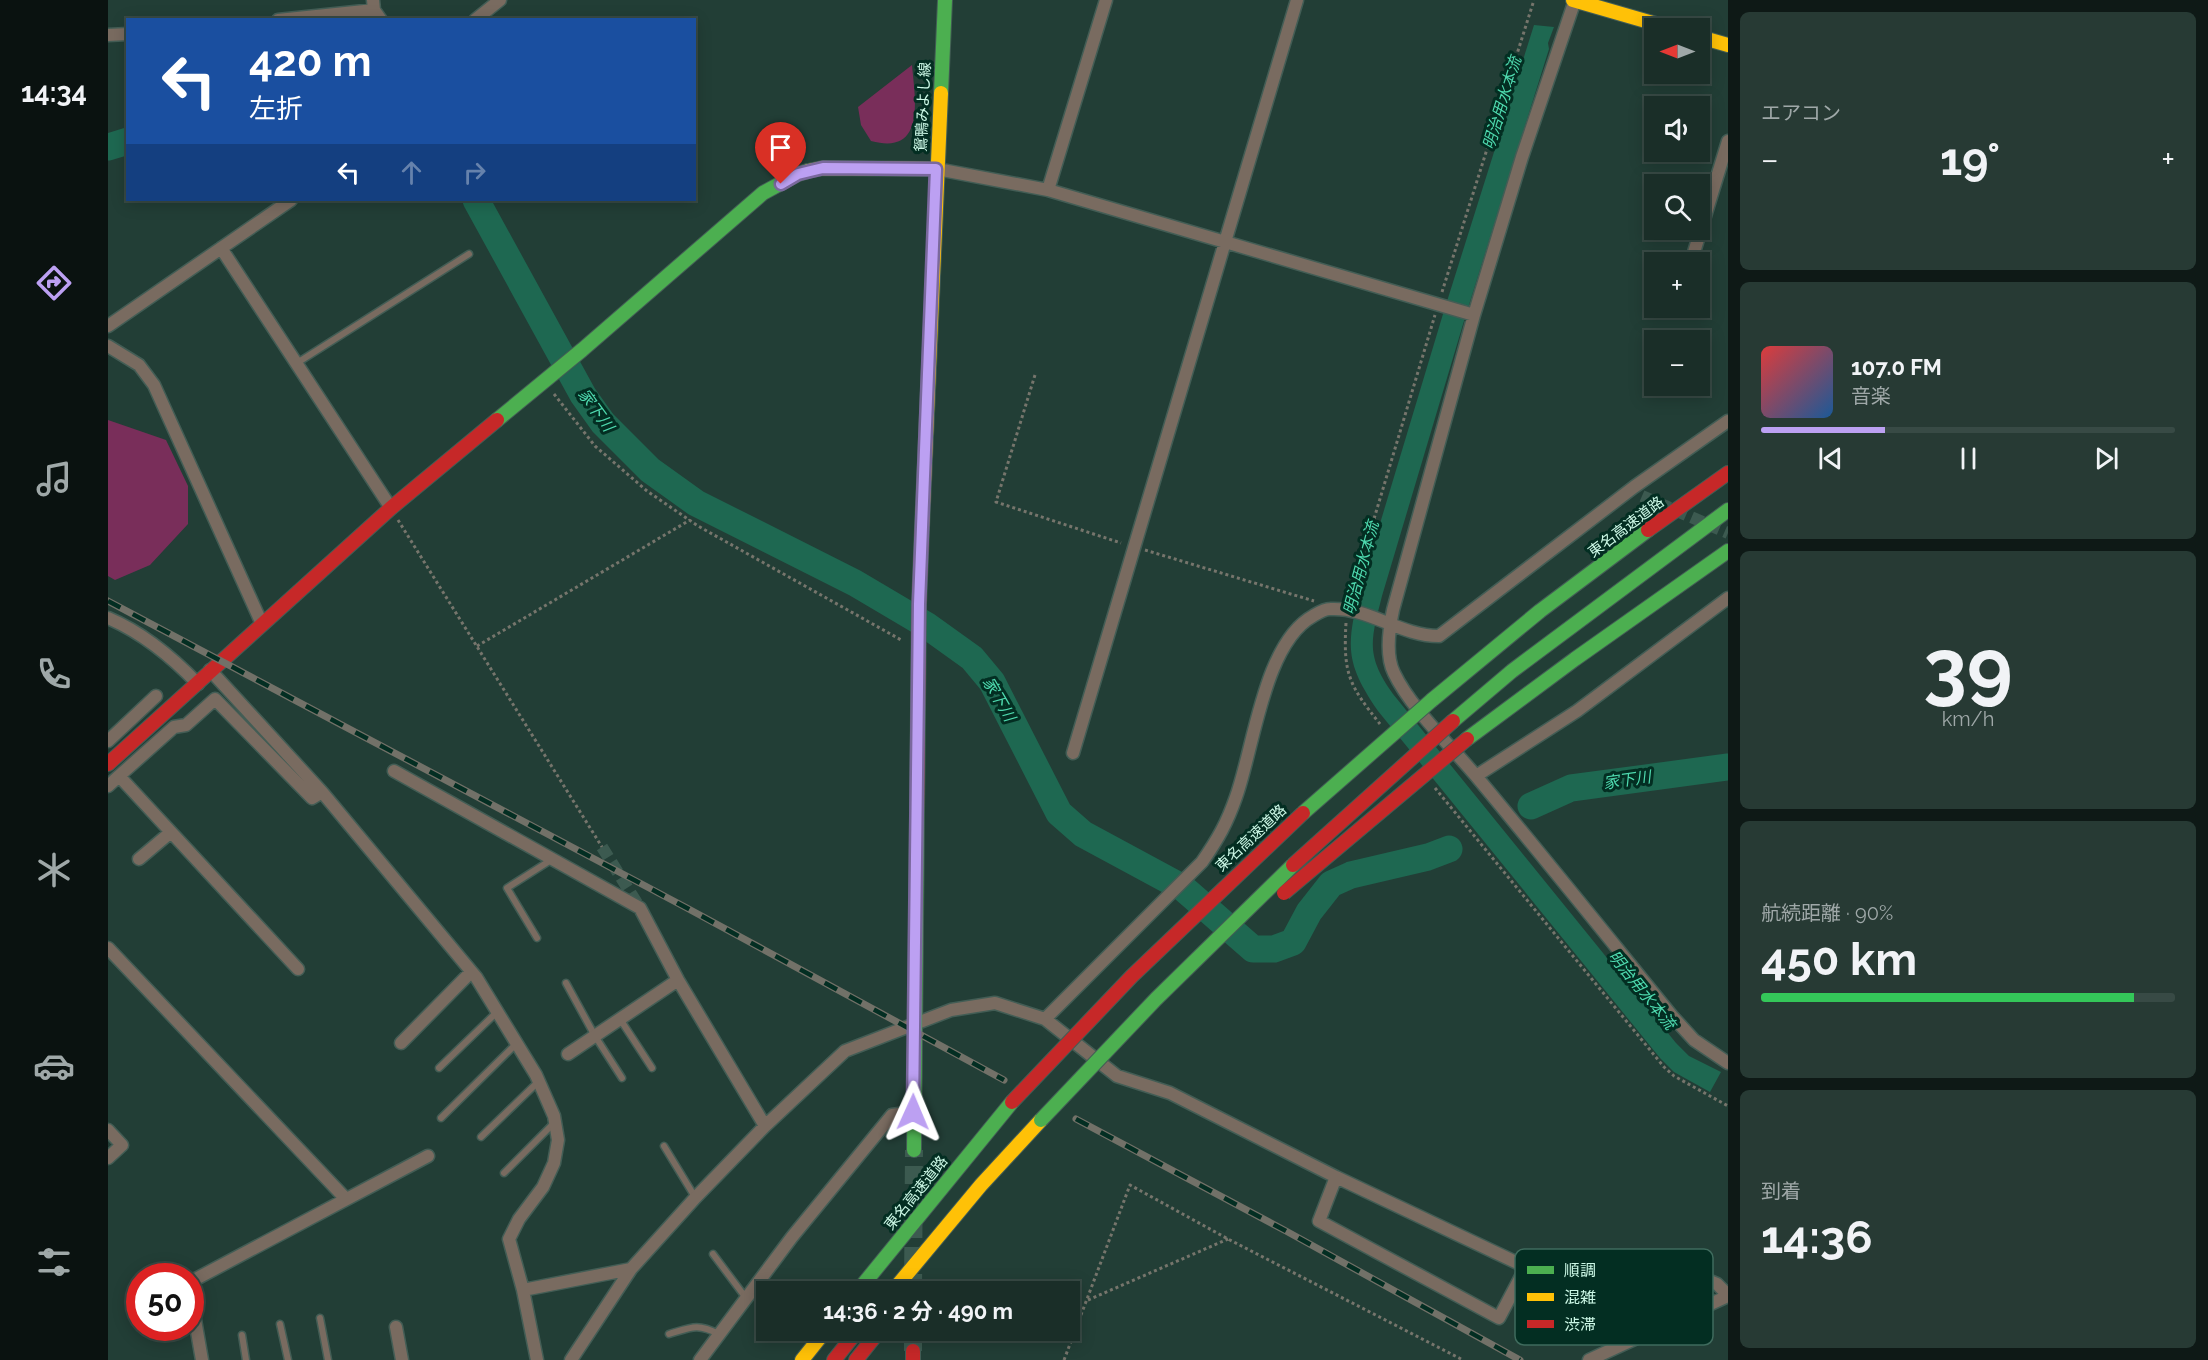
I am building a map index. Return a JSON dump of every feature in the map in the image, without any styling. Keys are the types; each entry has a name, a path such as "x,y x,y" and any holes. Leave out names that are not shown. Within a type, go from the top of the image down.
{"main road":[{"name":"鴛鴨みよし線","path":"914,1150 919,604 945,0"},
{"path":"1574,0 1644,20"},
{"path":"1710,40 1728,45"},
{"path":"108,764 391,508 582,350 763,193 798,174 823,168 936,169"},
{"path":"1596,570 1674,501 1728,461"},
{"name":"東名高速道路","path":"866,1281 1012,1102 1132,976 1284,829 1495,646 1728,474"},
{"path":"901,1281 981,1185 1041,1120 1156,999 1302,856 1512,671 1728,510"},
{"path":"1156,999 1467,738 1728,551"},
{"path":"919,1281 954,1236 981,1185"},
{"path":"802,1360 817,1341"},
{"path":"834,1360 849,1341"},
{"path":"856,1360 871,1341"}],"street":[{"path":"478,18 500,0"},
{"path":"1048,190 1106,0"},
{"path":"1073,753 1224,240 1298,0"},
{"path":"1574,0 1522,157 1474,315 1386,623 1392,671 1405,693 1694,1040 1728,1063"},
{"path":"298,18 376,10"},
{"path":"108,36 126,34"},
{"path":"1694,252 1728,141"},
{"path":"936,169 1048,190 1474,315"},
{"path":"108,326 290,201"},
{"path":"221,248 391,508"},
{"path":"108,346 139,365 154,384 262,624"},
{"path":"1045,1018 1202,862 1221,836 1236,796 1270,674 1290,638 1305,621 1327,609 1347,610 1415,634 1439,636 1638,491 1728,421"},
{"path":"1476,776 1578,711 1728,598"},
{"path":"108,618 123,624 171,659 198,684"},
{"path":"210,670 322,792 471,972 518,1043 539,1082 555,1122 558,1140 554,1163 543,1187 519,1219 509,1239 523,1290 537,1360"},
{"path":"108,741 156,696"},
{"path":"108,786 174,727 186,725 215,699 312,798 322,792"},
{"path":"394,771 640,908 678,980 765,1126"},
{"path":"119,776 297,969"},
{"path":"139,859 171,832"},
{"path":"108,948 346,1199"},
{"path":"401,1043 471,972"},
{"path":"568,1054 678,980"},
{"path":"571,1360 631,1269 696,1197 765,1126 845,1051 951,1010 995,1003 1045,1018 1117,1076 1170,1093 1336,1177 1515,1262"},
{"path":"700,1360 792,1237 892,1115 913,1112"},
{"path":"108,1130 122,1145 108,1158"},
{"path":"204,1275 428,1156"},
{"path":"1336,1177 1319,1221 1499,1318 1515,1288"},
{"path":"523,1290 631,1269"},
{"path":"1713,1282 1728,1296 1713,1303"},
{"path":"396,1327 402,1360"},
{"path":"199,1341 202,1360"},
{"path":"1589,1360 1622,1345"}],"lane":[{"path":"297,364 469,254"},
{"path":"537,938 507,888 551,860"},
{"path":"566,982 595,1036 622,1078"},
{"path":"439,1068 498,1011"},
{"path":"620,1019 652,1068"},
{"path":"441,1118 518,1043"},
{"path":"481,1137 539,1082"},
{"path":"504,1173 555,1122"},
{"path":"664,1146 696,1197"},
{"path":"713,1254 746,1299"},
{"path":"320,1318 328,1360"},
{"path":"280,1324 288,1360"},
{"path":"669,1334 694,1327 704,1327 720,1334"},
{"path":"242,1335 246,1360"}],"path":[{"path":"1035,375 996,502 1134,547 1315,601 1324,610"},
{"path":"547,378 595,446 647,491 690,520 898,640 918,642"},
{"path":"391,508 602,847"},
{"path":"477,646 690,520"},
{"path":"1064,1360 1130,1185 1228,1239 1463,1360"},
{"path":"1088,1300 1228,1239"}],"shaded area":[{"name":"明治用水本流","path":"1534,25 1554,27 1548,43 1549,49 1464,321 1382,596 1373,636 1374,657 1393,694 1676,1043 1689,1056 1721,1072 1710,1092 1674,1072 1660,1058 1378,711 1359,680 1351,654 1352,626 1360,590 1443,314"},
{"path":"912,65 915,108 909,133 901,140 889,143 871,141 861,125 858,107"},
{"path":"108,420 166,440 188,486 188,524 150,565 115,580 108,576"}],"waterway":[{"name":"家下川","path":"108,147 126,142"},
{"name":"家下川","path":"477,201 583,395 603,423 650,470 696,503 855,583 926,625 972,658 992,682 1059,813 1083,834 1183,888 1253,949 1274,949 1293,942 1309,912 1331,884 1351,875 1428,857 1449,849"},
{"name":"家下川","path":"1531,806 1571,788 1728,767"}],"tunnel":[{"path":"1642,496 1728,533"},
{"path":"602,847 640,908"},
{"path":"913,1281 914,1150"},
{"path":"913,1341 913,1351"}],"railway":[{"path":"108,601 685,907 1004,1080"},
{"path":"1076,1119 1520,1360"}],"traffic: fast":[{"path":"941,93 945,0"},
{"path":"497,420 582,350 763,193 808,171"},
{"path":"1453,721 1512,671 1728,510"},
{"path":"1432,700 1540,611 1648,530"},
{"path":"1467,739 1728,551"},
{"path":"1303,813 1432,700"},
{"path":"914,1150 917,812"},
{"path":"1041,1120 1156,999 1293,865"},
{"path":"866,1281 1012,1102"}],"traffic: slow":[{"path":"1573,0 1644,20"},
{"path":"1710,40 1728,45"},
{"path":"922,528 941,93"},
{"path":"808,171 823,168 937,169"},
{"path":"901,1281 981,1185 1041,1120"},
{"path":"802,1360 817,1341"}],"traffic: jam":[{"path":"108,764 391,508 497,420"},
{"path":"1648,530 1728,473"},
{"path":"917,812 922,528"},
{"path":"1293,865 1453,721"},
{"path":"1284,893 1467,739"},
{"path":"1012,1102 1132,976 1303,813"},
{"path":"834,1360 849,1341"},
{"path":"856,1360 871,1341"},
{"path":"913,1351 913,1360"}],"route":[{"path":"781,184 798,174 823,168 936,169 919,604 913,1112"}]}
